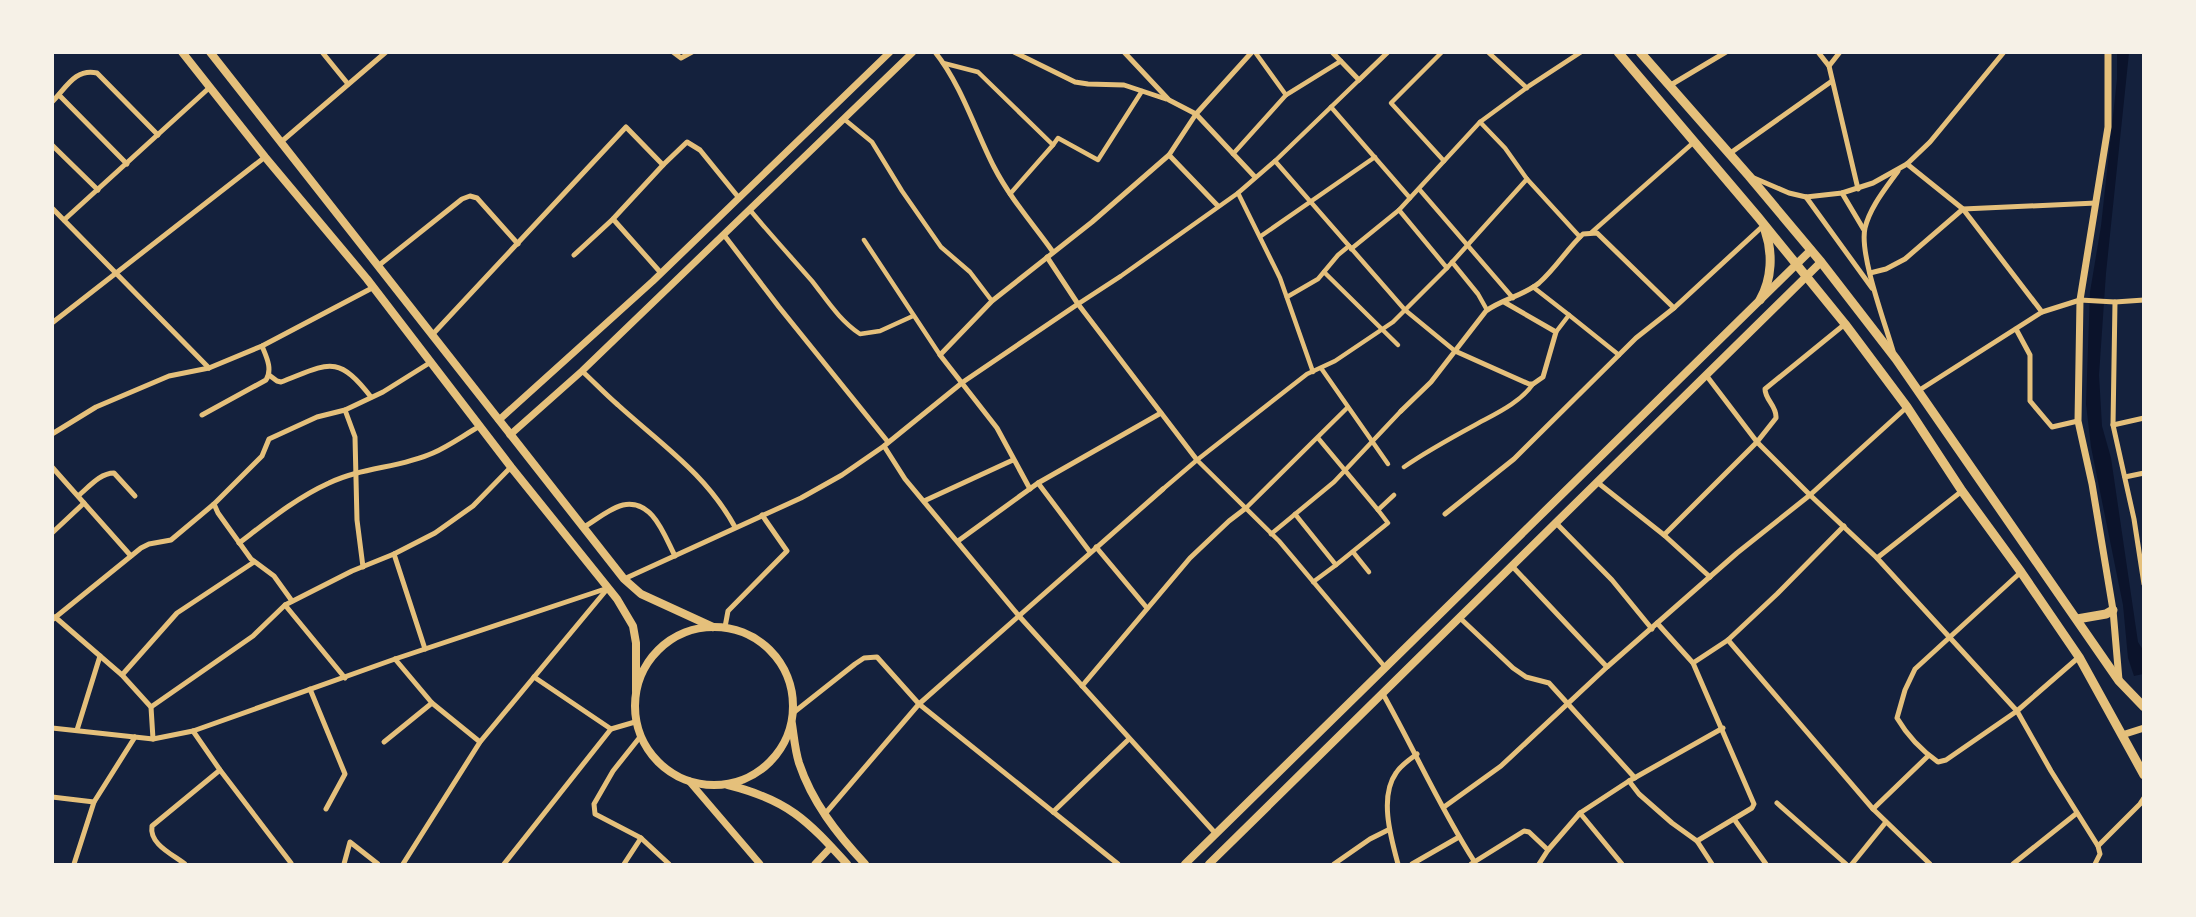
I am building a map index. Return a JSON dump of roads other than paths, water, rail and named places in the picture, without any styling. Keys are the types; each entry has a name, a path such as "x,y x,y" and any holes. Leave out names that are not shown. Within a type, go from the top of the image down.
{"main road":[{"path":"181,52 265,158 374,287 511,467 625,610 633,626 636,643 635,722 640,737 654,760 675,776 689,781 701,785 728,785 758,793 782,804 799,816 847,864"},
{"path":"210,52 624,579 641,594 713,626"},
{"path":"1618,52 1845,324 1906,407 2079,657 2144,775"},
{"path":"1640,52 1811,250 1896,359 2119,681 2144,708"},
{"path":"1760,300 1770,280 1769,240 1764,225"},
{"path":"1185,864 1811,250"},
{"path":"1209,864 1821,262"},
{"path":"2077,619 2106,614 2113,610"},
{"path":"636,691 644,669 658,649 677,635 694,629 713,626 744,633 762,643 776,657 786,674 792,693 792,723 786,741 776,757 754,775 728,785"},
{"path":"792,723 797,760 808,788 824,815 864,864"}],"street":[{"path":"322,52 348,84"},
{"path":"281,142 386,52"},
{"path":"673,52 681,58 692,52"},
{"path":"499,420 661,273 890,52"},
{"path":"510,435 582,371 913,52"},
{"path":"935,52 964,101 1010,194 1053,252"},
{"path":"1014,52 1074,82 1124,85 1169,100 1196,114 1255,177"},
{"path":"1124,52 1169,100"},
{"path":"1332,52 1359,80"},
{"path":"624,579 801,498 842,475 886,444 963,382 1121,276 1238,193 1388,52"},
{"path":"1442,52 1391,103 1444,161"},
{"path":"1287,297 1318,279 1350,248 1399,211 1480,122 1581,52"},
{"path":"1669,86 1726,52"},
{"path":"1818,52 1829,66 1858,189"},
{"path":"1829,66 1839,52"},
{"path":"1749,176 1806,197 1858,189 1900,169 1930,142 2004,52"},
{"path":"2108,52 2108,127 2083,300 2078,421 2092,484 2113,610 2119,681"},
{"path":"940,355 992,301 1092,222 1169,155 1196,114 1250,53 1286,95"},
{"path":"1491,54 1527,88"},
{"path":"1233,154 1286,95 1341,61"},
{"path":"943,63 978,72 1053,145"},
{"path":"52,102 77,74 88,71 97,73 158,135"},
{"path":"1729,154 1832,81"},
{"path":"64,220 209,88"},
{"path":"1010,194 1058,138 1098,160 1142,91"},
{"path":"59,95 127,164"},
{"path":"1331,107 1410,198"},
{"path":"844,119 872,142 941,247 970,272 992,301"},
{"path":"1480,122 1580,237"},
{"path":"432,335 626,127 663,165"},
{"path":"573,255 613,219 687,142 700,150 739,198"},
{"path":"1592,232 1693,142"},
{"path":"52,145 98,190"},
{"path":"1169,155 1218,206"},
{"path":"1261,236 1375,157"},
{"path":"52,323 265,158"},
{"path":"1275,161 1405,310 1455,351 1533,384"},
{"path":"1908,164 1963,209 2042,312"},
{"path":"1864,230 1870,212 1900,169"},
{"path":"824,815 919,704 1197,460 1313,372 1335,361 1383,329 1447,268 1527,179"},
{"path":"1419,189 1513,298"},
{"path":"1238,193 1261,236 1287,297 1313,372"},
{"path":"1842,193 1864,230 1870,273 1896,359"},
{"path":"378,266 462,199 470,196 477,198 518,244"},
{"path":"1806,197 1875,293"},
{"path":"1870,273 1886,269 1905,259 1963,209 2096,203"},
{"path":"52,208 209,368"},
{"path":"750,209 848,327 860,334 869,334 913,316"},
{"path":"1399,211 1447,268"},
{"path":"613,219 661,273"},
{"path":"1446,514 1514,459 1636,338 1674,308 1764,225"},
{"path":"1271,534 1345,470 1431,382 1487,310 1532,287 1583,234 1597,233 1674,308"},
{"path":"724,235 886,444 905,479 1019,616 1216,834"},
{"path":"864,240 940,355 997,428 1030,489"},
{"path":"1047,257 1078,304 1197,460 1271,534 1386,667"},
{"path":"1452,262 1487,310"},
{"path":"1324,272 1398,345"},
{"path":"52,434 96,407 169,376 209,368 262,346 374,287"},
{"path":"1532,287 1619,355"},
{"path":"1918,391 2042,312 2083,300 2144,300"},
{"path":"2113,301 2113,425 2134,519 2144,584"},
{"path":"1504,302 1556,332"},
{"path":"1404,467 1423,453 1507,407 1529,390 1543,377 1556,332 1569,315"},
{"path":"1664,535 1757,442 1776,418 1765,389 1845,324"},
{"path":"2015,328 2030,355 2030,401 2052,427 2078,421"},
{"path":"202,415 266,380 269,368 262,346"},
{"path":"153,740 151,707 122,674 54,618 141,548 171,540 214,504 262,456 269,439 317,418 345,410 394,386 431,362"},
{"path":"269,375 281,382 326,365 341,368 355,376 371,397"},
{"path":"1321,368 1388,464"},
{"path":"582,371 703,480 722,503 735,527"},
{"path":"1706,375 1757,442 1877,558 2017,711 2098,846 2100,855 2095,864"},
{"path":"1444,807 1502,766 1607,667 1737,553 1810,495 1906,407"},
{"path":"1082,686 1190,558 1246,508 1347,408"},
{"path":"345,410 355,437 358,531 363,567"},
{"path":"958,541 1038,483 1161,413"},
{"path":"2113,425 2144,418"},
{"path":"239,542 303,495 330,482 356,472 432,454 480,426"},
{"path":"1313,582 1388,523 1318,438"},
{"path":"924,500 1013,460"},
{"path":"52,467 131,556"},
{"path":"151,707 253,636 285,605 435,533 473,506 511,467"},
{"path":"78,496 110,472 135,496"},
{"path":"2125,477 2144,473"},
{"path":"1597,482 1664,535 1710,578"},
{"path":"1038,483 1090,552"},
{"path":"1877,558 1962,491"},
{"path":"1378,510 1394,495"},
{"path":"52,533 84,503"},
{"path":"214,504 254,562 274,576 292,601"},
{"path":"584,527 622,505 637,504 652,513 675,556"},
{"path":"1295,514 1336,565"},
{"path":"725,627 728,611 787,551 762,515"},
{"path":"2134,519 2144,519"},
{"path":"1556,523 1612,580 1652,629"},
{"path":"1693,663 1728,640 1844,526"},
{"path":"1097,547 1147,608"},
{"path":"1353,552 1369,572"},
{"path":"394,554 425,649"},
{"path":"122,674 177,613 254,562"},
{"path":"1512,566 1607,667"},
{"path":"2021,572 1915,669 1905,690 1897,718 1905,730 1928,755 1938,762 1946,760 2017,711 2079,657"},
{"path":"52,728 153,740 193,731 395,659 608,588"},
{"path":"403,864 480,742 608,588"},
{"path":"285,605 345,678"},
{"path":"1460,618 1513,668 1526,677 1549,683 1632,780 1639,793 1697,841 1712,864"},
{"path":"1657,623 1693,663 1754,803 1752,808 1697,841"},
{"path":"1728,640 1873,809 1930,864"},
{"path":"77,730 100,656"},
{"path":"793,713 855,664 864,658 877,657 919,704 1118,864"},
{"path":"395,659 432,704 480,742"},
{"path":"534,677 611,729"},
{"path":"310,689 345,774 326,809"},
{"path":"1383,694 1472,863 1526,831 1548,850"},
{"path":"384,742 432,704"},
{"path":"506,864 611,729 635,722"},
{"path":"1539,864 1580,813 1723,728"},
{"path":"2122,735 2144,728"},
{"path":"193,731 290,864"},
{"path":"74,864 94,802 135,737"},
{"path":"640,737 613,771 593,810 595,814 641,838 668,864"},
{"path":"1053,812 1129,738"},
{"path":"1398,864 1388,830 1388,792 1395,773 1416,754"},
{"path":"1873,809 1928,755"},
{"path":"185,864 154,841 152,826 220,771"},
{"path":"689,781 760,864"},
{"path":"52,797 94,802"},
{"path":"2098,846 2142,801"},
{"path":"2142,801 2144,812"},
{"path":"1777,803 1846,864"},
{"path":"1580,813 1622,864"},
{"path":"2013,864 2077,813"},
{"path":"1734,819 1766,864"},
{"path":"1852,864 1886,822"},
{"path":"1334,864 1388,830"},
{"path":"1412,864 1459,837"},
{"path":"624,864 641,838"},
{"path":"344,864 350,842 378,864"},
{"path":"815,864 831,847"}],"water":[{"path":"2117,53 2129,53 2106,273 2099,375 2102,426 2111,458 2138,642 2143,650 2143,674 2134,676 2128,658 2123,605 2091,447 2086,404 2090,292 2101,226 2117,79"}]}
